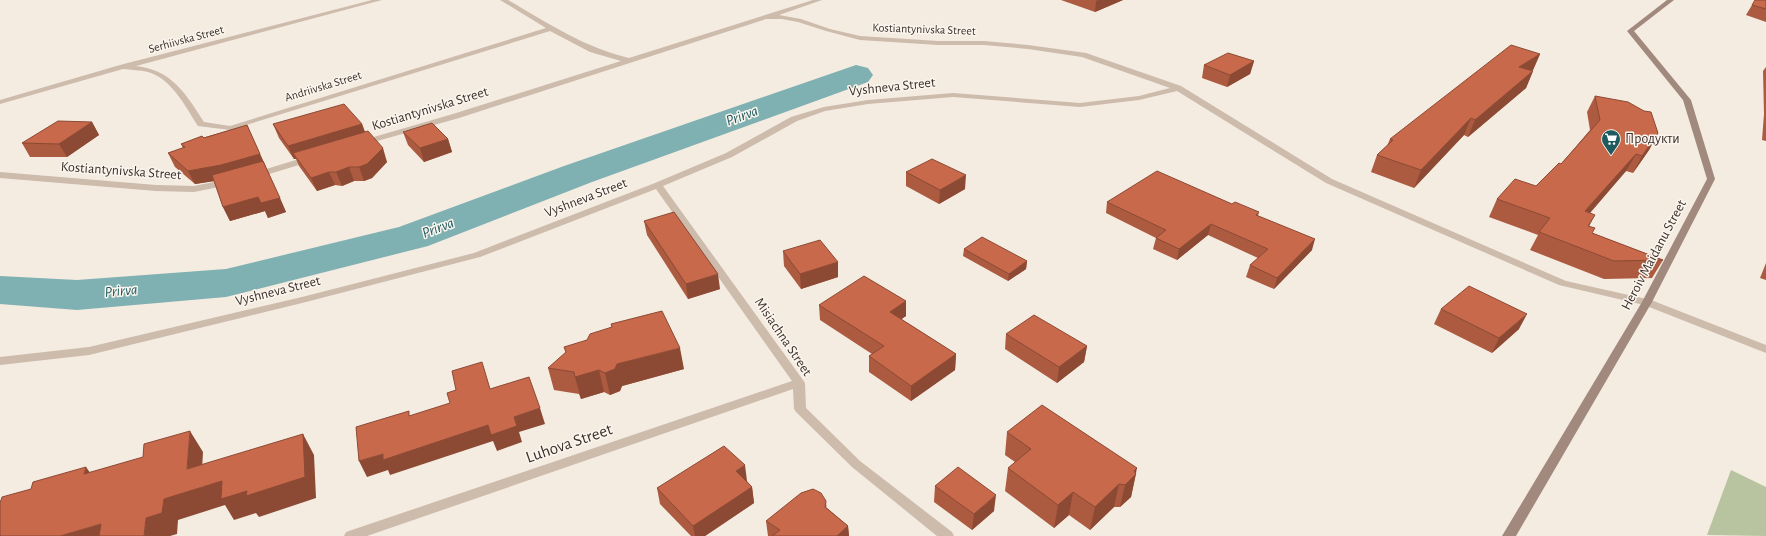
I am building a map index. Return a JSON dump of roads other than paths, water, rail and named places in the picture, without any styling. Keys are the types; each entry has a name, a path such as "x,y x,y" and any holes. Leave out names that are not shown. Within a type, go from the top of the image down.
{"street":[{"name":"Serhiivska Street","path":"0,102 123,67 379,0"},
{"path":"503,0 550,30 594,51 629,60"},
{"name":"Kostiantynivska Street","path":"357,145 456,116 819,0"},
{"name":"Heroiv Maidanu Street","path":"1509,536 1647,302 1711,179 1687,100 1630,31 1670,0"},
{"name":"Kostiantynivska Street","path":"766,17 782,17 799,20 828,30 860,38 938,43 984,43 1028,46 1083,55 1178,88 1329,181 1563,283 1647,302 1766,349"},
{"name":"Andriivska Street","path":"123,67 143,69 160,74 184,97 201,124 230,128 550,30"},
{"name":"Vyshneva Street","path":"0,361 89,351 302,300 477,255 658,185 729,155 794,120 824,109 868,102 953,95 1080,105 1139,98 1178,88"},
{"name":"Kostiantynivska Street","path":"0,175 156,188 194,189 240,179 320,156"},
{"name":"Misiachna Street","path":"658,185 799,382 800,409 856,464 947,536"},
{"name":"Luhova Street","path":"351,536 799,382"}],"waterway":[{"name":"Prirva","path":"0,290 77,295 226,283 413,237 578,174 856,75"}],"place":[{"name":"Продукти","path":"1611,156"}]}
